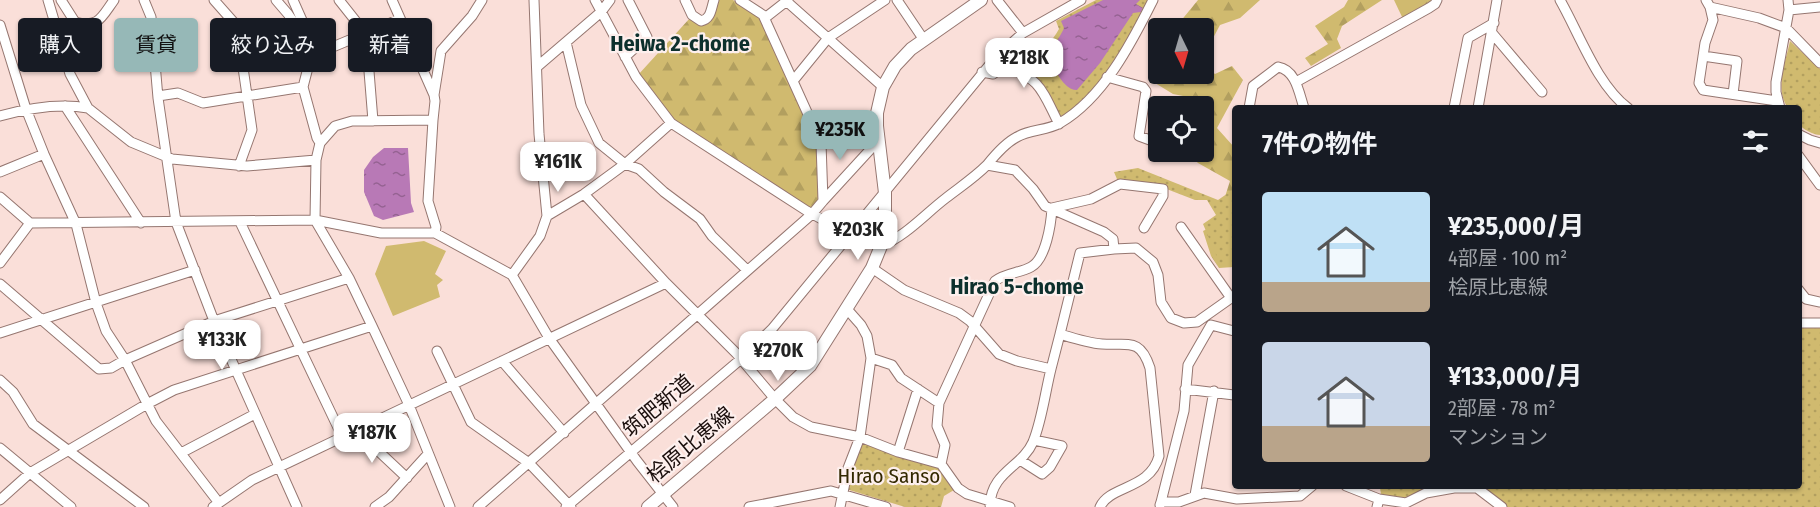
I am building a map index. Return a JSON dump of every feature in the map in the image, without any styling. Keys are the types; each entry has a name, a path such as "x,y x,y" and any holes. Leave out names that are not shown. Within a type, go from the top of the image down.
{"main road":[{"name":"桧原比恵線","path":"648,507 775,399 810,366 872,268 881,246 885,220 885,193 877,113 884,87 895,66 911,49 981,0"}],"street":[{"path":"48,0 70,74 88,108 131,142 172,159 239,166 316,160"},
{"path":"61,0 75,22 88,25 99,22 114,0"},
{"path":"144,0 151,17 165,156 176,222 214,321 297,507"},
{"path":"214,0 237,26 252,130 239,166"},
{"path":"276,0 290,18"},
{"path":"293,0 301,18"},
{"path":"339,0 353,18"},
{"path":"392,0 400,18"},
{"path":"434,95 441,51 472,16 482,0"},
{"path":"512,275 540,236 547,216 539,134 534,0"},
{"path":"595,0 636,77 671,123 812,214 849,234"},
{"path":"538,66 601,12 610,0"},
{"path":"625,57 647,37 628,0"},
{"path":"685,0 692,15 701,21 707,20 714,0"},
{"path":"740,0 765,18 822,143 823,201"},
{"path":"793,81 828,38 885,0"},
{"path":"897,0 924,40"},
{"path":"997,0 1023,33"},
{"name":"筑肥新道","path":"569,506 741,359 772,328 996,57 1023,33 1081,0"},
{"path":"881,246 894,241 974,178 1016,137 1046,130 1059,124 1085,105 1134,38 1152,0"},
{"path":"1296,82 1429,8 1437,0"},
{"path":"1479,105 1497,0"},
{"path":"1560,0 1607,85 1625,105"},
{"path":"1708,4 1713,20 1703,56 1700,87 1703,90 1779,105 1776,82 1789,10 1788,0"},
{"path":"765,18 786,1 884,87"},
{"path":"1708,4 1786,28 1820,63"},
{"path":"1789,10 1820,8"},
{"path":"0,25 26,109 76,224 96,303 106,331 125,360 156,421 216,505 252,480 666,283"},
{"path":"1493,28 1542,92"},
{"path":"1455,105 1468,38 1493,28"},
{"path":"566,42 581,105 599,143 625,164 639,169 664,192 700,219 712,236 747,270"},
{"path":"1703,56 1737,61 1732,94"},
{"path":"982,72 993,74 1004,66 1027,75 1040,87 1059,124"},
{"path":"1249,105 1252,86 1278,67 1285,69 1296,82 1303,105"},
{"path":"306,72 303,87 320,143"},
{"path":"369,72 373,121"},
{"path":"424,72 435,101 428,201 436,227 435,234"},
{"path":"1107,77 1143,87 1146,91 1139,136 1148,139"},
{"path":"158,96 178,93 203,103 303,87"},
{"path":"0,116 26,109 65,106 88,108"},
{"path":"65,106 141,224"},
{"path":"433,120 351,121 335,126 320,143 316,160 315,220 349,278 372,326 409,405 450,507"},
{"path":"547,216 584,194 625,164 671,123"},
{"path":"1802,136 1820,143"},
{"path":"478,507 812,214 878,141"},
{"path":"0,172 44,154"},
{"path":"1802,160 1820,185"},
{"path":"987,165 1015,170 1034,189 1045,206 1104,232 1113,239 1114,249"},
{"path":"1052,208 1091,199 1120,184 1163,189 1163,196 1144,228"},
{"path":"584,194 793,417 811,426 860,437 898,452 941,464 958,488 967,494 990,504 1010,507"},
{"path":"0,197 30,223 141,224 315,220 381,233 435,234 512,275 549,338 673,507"},
{"path":"941,464 945,445 937,426 939,404 995,281 1000,277 1033,266 1038,261 1049,230 1052,208"},
{"path":"240,222 342,436"},
{"path":"0,263 30,223"},
{"path":"990,504 996,483 1026,454 1034,440 1080,253 1136,248 1153,262 1158,275 1161,302 1172,318 1184,323 1197,322 1231,298 1181,227"},
{"path":"872,268 904,290 959,313 999,354 1051,369"},
{"path":"0,333 195,270"},
{"path":"0,284 99,369 111,368 214,321 349,278"},
{"path":"1802,294 1806,298 1820,302"},
{"path":"840,507 848,468 860,437 871,358 867,336 861,325 846,308"},
{"path":"1802,323 1820,322"},
{"path":"1232,331 1211,325 1188,365 1184,411 1160,504 1179,502 1204,494 1235,503 1300,496 1308,489"},
{"path":"0,500 30,473 174,390 372,326"},
{"path":"1060,334 1101,344 1129,344 1137,347 1146,356 1150,368 1159,456 1156,467 1147,476 1106,499 1100,507"},
{"path":"437,351 471,422 529,463 569,506"},
{"path":"871,358 892,365 901,378 939,404"},
{"path":"502,361 564,433"},
{"path":"0,380 13,392 33,424 144,507"},
{"path":"898,452 918,389"},
{"path":"1185,389 1232,395"},
{"path":"1195,495 1214,391"},
{"path":"181,453 255,414"},
{"path":"356,430 407,478"},
{"path":"1020,459 1042,474 1050,467 1062,446 1034,440"},
{"path":"0,448 71,507"},
{"path":"375,507 389,497 428,454"},
{"path":"1352,489 1378,503 1406,502 1426,494 1449,489"},
{"path":"1478,489 1502,507"},
{"path":"749,507 831,491 886,507"}],"green space":[{"path":"716,0 733,0 762,19 818,144 820,198 811,209 675,122 638,75 690,18 700,24 711,21"},
{"path":"1096,0 1149,0 1123,50 1101,81 1089,96 1060,121 1043,86 1029,71 1059,29 1056,21"},
{"path":"1198,0 1260,0 1240,18 1220,25 1214,36 1214,18 1183,18"},
{"path":"1348,0 1382,0 1342,26 1337,39 1341,48 1311,66 1305,58 1328,44 1315,26 1344,7"},
{"path":"1394,0 1433,0 1403,19"},
{"path":"1790,41 1820,69 1820,135 1811,133 1802,127 1802,105 1786,105 1782,92 1782,75"},
{"path":"1232,66 1243,80 1217,128 1232,145 1232,267 1219,268 1211,256 1203,231 1221,222 1223,203 1230,181 1197,162 1214,162 1214,96 1173,94 1157,84 1214,84 1214,73"},
{"path":"1138,168 1218,200 1232,190 1232,265 1220,264 1203,224 1216,215 1207,200 1195,200 1164,188 1119,184 1114,172"},
{"path":"424,241 446,251 435,274 443,280 437,285 440,297 393,316 375,274 386,246"},
{"path":"1802,327 1820,327 1820,507 1505,507 1483,489 1802,489"},
{"name":"Hirao Sanso","path":"860,441 938,467 954,490 944,496 941,507 905,507 846,489"},
{"path":"1380,489 1460,489 1426,497 1403,499 1381,494"}],"water":[{"path":"1103,0 1140,0 1136,4 1143,8 1141,12 1133,13 1100,63 1077,90 1072,89 1059,77 1052,59 1053,48 1064,28 1061,21"},
{"path":"384,148 408,148 411,203 414,212 383,220 374,216 364,192 364,170 373,157"}],"district":[{"name":"Heiwa 2-chome","path":"680,43"},
{"name":"Hirao 5-chome","path":"1017,286"}]}
